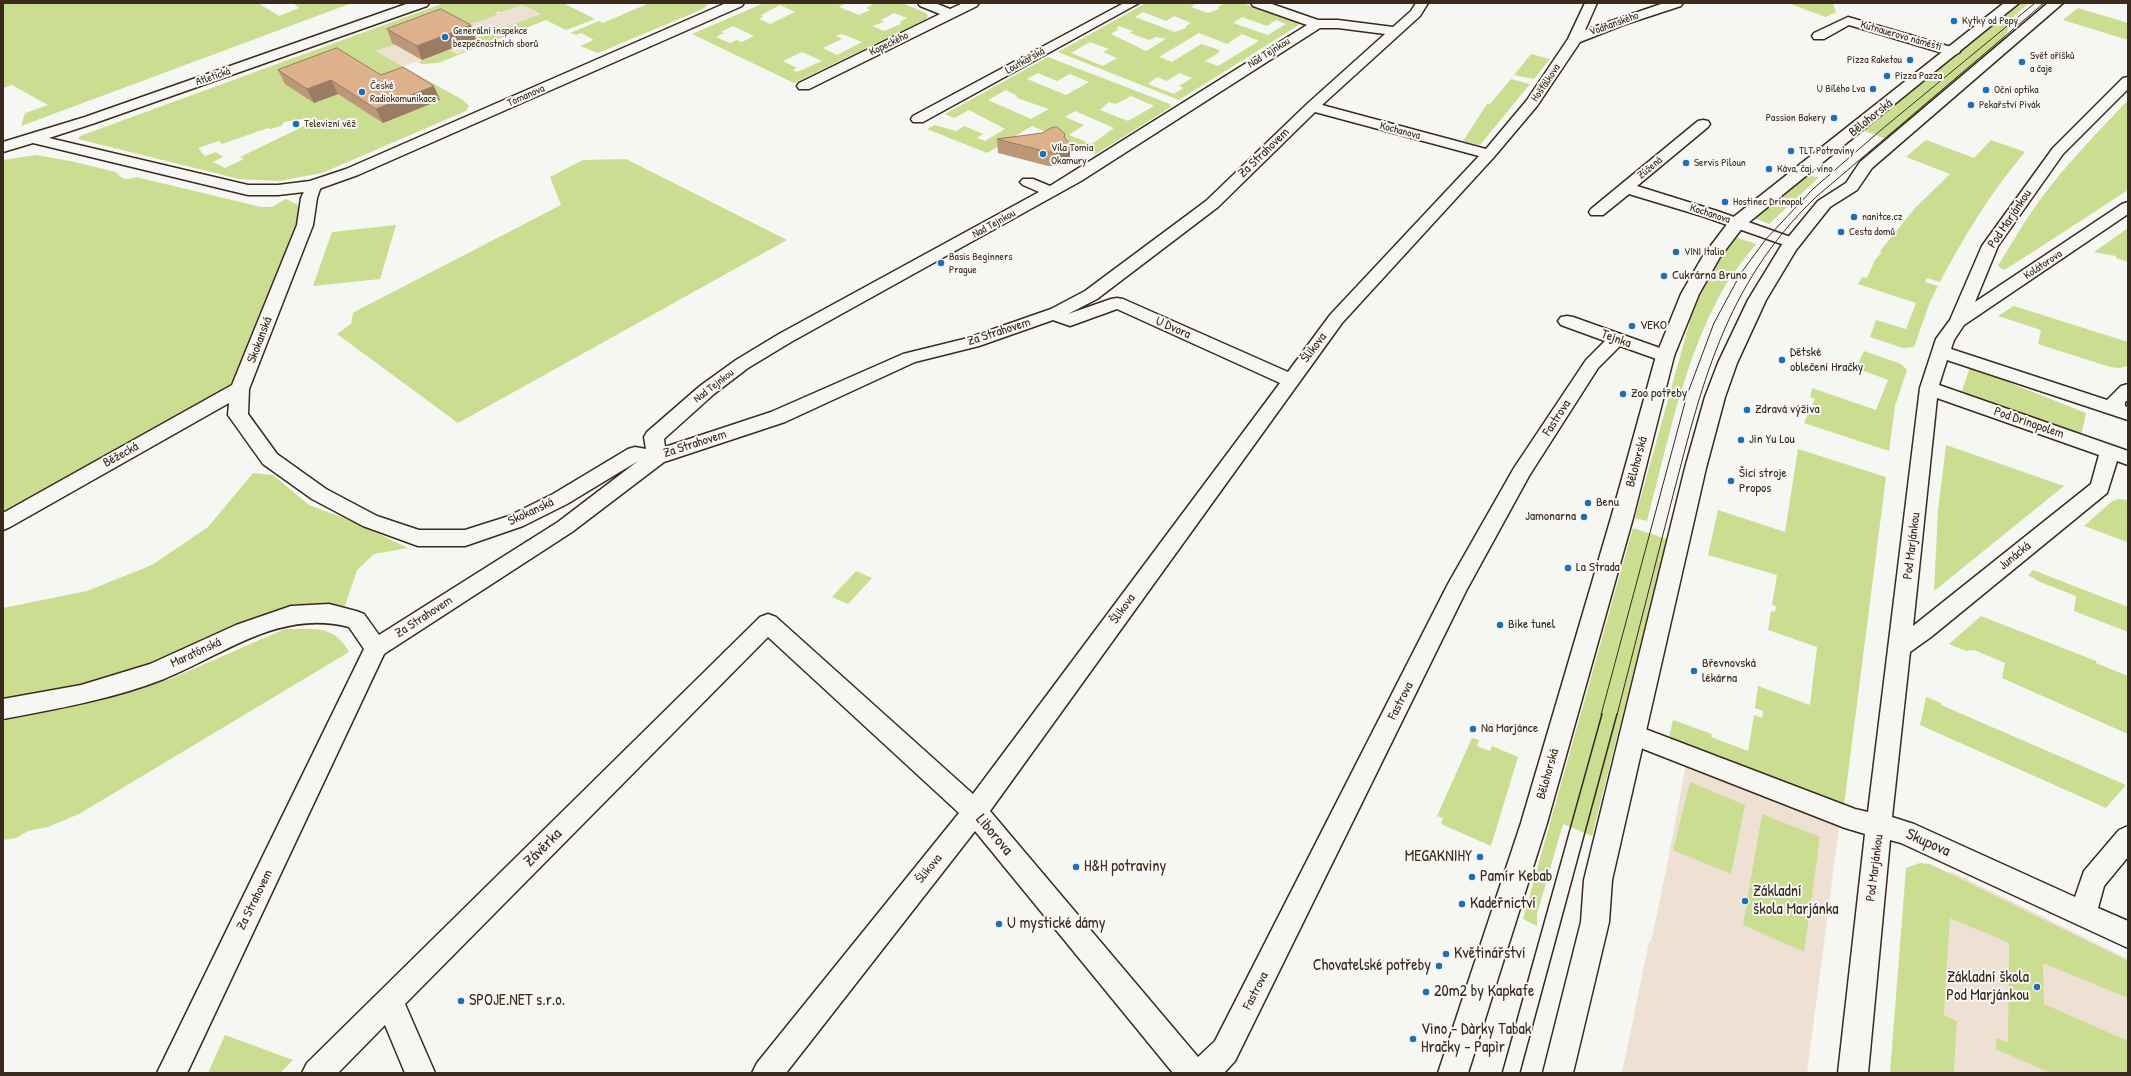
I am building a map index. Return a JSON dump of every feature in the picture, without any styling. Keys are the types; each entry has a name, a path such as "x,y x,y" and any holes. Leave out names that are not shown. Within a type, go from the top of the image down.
{"street":[{"name":"Atletická","path":"3,147 90,120 422,3"},
{"name":"Tomanova","path":"313,186 352,172 737,3"},
{"path":"924,3 951,14"},
{"name":"Kopeckého","path":"804,86 973,3"},
{"name":"Loutkářská","path":"918,119 1133,3"},
{"path":"1257,3 1317,24 1338,24 1396,31"},
{"name":"Za Strahovem","path":"172,1073 376,648 565,528 657,457 778,417 909,358 973,342 1057,313 1091,296 1212,204 1312,107 1416,13 1422,3"},
{"name":"Hošťálkova","path":"1489,154 1532,103 1575,39 1591,3"},
{"name":"Vodňanského","path":"1575,39 1618,22 1677,3"},
{"name":"Bělohorská","path":"1453,1073 1534,823 1622,518 1665,356 1690,294 1712,256 1736,223 1953,52 2012,3"},
{"path":"1558,1073 1595,922 1598,880 1704,434 1742,329 1756,300 1793,243 1823,205 1846,191 1856,182 1866,166 1994,58 2056,3"},
{"name":"Kutnauerovo náměstí","path":"1819,36 1846,15 1953,52"},
{"name":"Nad Tejnkou","path":"657,457 654,437 707,390 742,364 824,314 929,260 1051,192 1317,24"},
{"name":"Pod Marjánkou","path":"1853,1073 1929,388 1945,339 1958,321 1990,246 2044,169 2058,152 2128,81"},
{"name":"Kochanova","path":"1312,107 1489,154"},
{"name":"Zúžená","path":"1597,212 1703,124"},
{"path":"32,138 248,190 278,190 313,186"},
{"name":"Šlikova","path":"767,1073 975,812 1336,319 1489,154"},
{"path":"1028,182 1051,192"},
{"name":"Skokanská","path":"313,186 309,198 305,225 240,389 238,415 270,459 319,494 370,521 418,538 465,538 516,521 560,499 635,454 657,457"},
{"name":"Kochanova","path":"1627,188 1793,243"},
{"name":"Kolátorova","path":"1958,321 2128,208"},
{"path":"1979,272 2015,284"},
{"name":"U Dvora","path":"1057,313 1061,318 1070,321 1117,303 1290,380"},
{"name":"Tejnka","path":"1567,321 1665,356"},
{"name":"Fastrova","path":"1203,1073 1226,1051 1456,590 1521,473 1592,364 1618,339"},
{"path":"1942,352 2122,412"},
{"name":"Pod Drinopolem","path":"1929,388 2119,455"},
{"name":"Běžecká","path":"3,522 240,389"},
{"path":"2122,412 2116,400 2128,390"},
{"name":"Junácká","path":"1900,646 1923,631 2100,488 2119,455"},
{"name":"Maratónská","path":"3,709 81,695 156,672 244,631 291,615 328,613 356,620 376,648"},
{"name":"Liborova","path":"768,623 975,812 1192,1073"},
{"name":"Závěrka","path":"317,1073 390,1002 768,623"},
{"name":"Skupova","path":"1632,734 1854,820 1905,832 2128,935"},
{"path":"2083,913 2093,880 2128,838"},
{"path":"390,1002 420,1073"}],"shaded area":[{"name":"Generální inspekce bezpečnostních sborů","path":"522,5 542,15 463,44 471,49 457,54 451,50 446,51 402,67 374,51 394,43 473,23 471,22"},
{"name":"Základní škola Marjánka","path":"1686,764 1836,823 1839,828 1807,1073 1622,1073 1649,942 1651,942 1668,861"},
{"name":"Základní škola Pod Marjánkou","path":"1950,871 2128,959 2128,1073 1954,1073 1957,1021 1944,1015 1950,918"}],"green space":[{"path":"3,3 258,3 279,16 299,8 293,3 352,3 21,126 25,113 48,105 12,85 3,88"},
{"path":"444,3 563,3 595,19 566,30 546,20 438,63 422,64 418,62 450,50 457,54 470,49 462,44 541,14 522,5 502,12 496,12 498,14 478,22 472,22 474,23 375,51 463,100 469,106 466,111 322,173 279,181 239,179 78,139 80,136","holes":["300,119 307,121 304,126 240,157 244,159 225,168 213,162 223,157 216,152 205,156 198,148 219,141 222,144 268,128 270,129 281,126 284,122"]},
{"path":"645,3 705,3 708,5 703,9 598,53 580,46 594,40 581,33 576,35 570,33 599,21 603,23 647,4"},
{"path":"764,3 846,3 839,7 859,15 870,10 866,8 872,5 869,3 902,3 926,13 928,16 926,19 794,83 692,34","holes":["780,5 795,12 770,24 759,19 763,17 761,15","894,13 907,18 900,22 901,24 884,31 872,26 884,22 881,20","733,26 754,36 742,42 737,40 730,43 716,37 724,33 721,32","842,34 862,42 837,55 823,48 842,39 836,36","802,52 822,61 797,72 793,70 797,68 783,61"]},
{"path":"1146,3 1196,3 1191,7 1208,13 1219,9 1218,7 1223,4 1222,3 1241,3 1295,20 1299,25 1179,100 1058,52","holes":["1143,12 1166,21 1174,16 1191,23 1186,26 1186,28 1175,32 1135,17","1242,17 1267,26 1276,20 1286,24 1268,35 1233,23","1119,26 1133,31 1130,33 1149,40 1156,37 1166,39 1146,51 1111,34 1119,29 1116,28","1199,33 1227,44 1242,34 1259,41 1218,66 1205,61 1220,52 1218,51 1220,50 1201,44 1172,62 1159,57","1090,42 1109,49 1103,52 1117,58 1103,66 1071,53","1179,73 1192,78 1179,86 1183,88 1174,94 1148,84 1157,77 1167,81"]},
{"path":"1787,3 1833,3 1836,12 1826,17"},
{"path":"2019,3 2029,3 2015,15 2002,43 1889,140 1862,130"},
{"path":"2078,8 2128,23 2128,40 2063,20"},
{"path":"1531,54 1550,59 1534,79 1514,75"},
{"path":"1048,57 1170,104 1171,107 1096,154 1032,126 987,153 927,129 935,125 956,131 964,126 983,134 977,138 985,141 1005,129 969,110 954,118 945,114","holes":["1038,73 1057,81 1070,74 1089,82 1066,95 1027,79","1006,90 1016,95 1017,98 1049,109 1031,119 988,100","1131,96 1154,106 1128,121 1100,110 1109,102 1116,104","1075,111 1114,128 1092,144 1069,135 1084,125 1065,117"]},
{"path":"1511,79 1530,84 1480,145 1463,141 1487,104 1490,104"},
{"path":"2128,100 2128,190 2004,270 1998,266 2027,219 2046,192 2076,156"},
{"path":"1926,140 1974,158 1991,140 2025,152 1979,215 1940,282 1927,278 1925,282 1938,286 1930,302 1914,347 1903,348 1870,337 1876,320 1906,329 1916,303 1858,284 1862,277 1867,278 1875,260 1882,252 1880,251 1915,208 1950,174 1906,157"},
{"path":"36,155 116,172 120,177 125,179 136,177 261,207 272,207 286,199 298,205 300,213 239,378 205,401 3,513 3,160"},
{"path":"626,159 787,240 458,423 337,334 351,324 353,313 358,310 561,205 550,177 583,160"},
{"path":"1807,174 1818,178 1769,224 1755,218"},
{"path":"396,225 380,279 313,286 332,232"},
{"path":"2128,228 2128,262 2116,258 2116,256 2094,252"},
{"path":"1735,237 1756,244 1728,280 1698,342 1678,400 1647,521 1635,518 1695,303 1705,283"},
{"path":"2014,306 2128,342 2128,366 2120,368 2110,367 2038,344 2041,330 1998,316"},
{"path":"1864,351 1901,364 1907,370 1895,406 1889,451 1804,423 1815,399 1810,397 1812,388 1876,410 1888,380 1856,368"},
{"path":"1970,367 2086,413 2081,436 1961,394"},
{"path":"1946,445 2064,486 1934,591 1938,511"},
{"path":"1798,449 1886,477 1844,805 1669,738 1673,720 1712,734 1711,737 1748,751 1754,715 1762,718 1763,711 1755,708 1758,686 1810,705 1817,647 1768,630 1771,611 1775,612 1776,606 1772,605 1777,575 1708,555 1718,510 1785,532"},
{"path":"253,473 273,475 309,505 352,521 408,548 374,554 357,570 345,606 302,605 264,615 162,661 60,696 3,705 3,608 87,591 152,565 208,527"},
{"path":"2118,499 2128,500 2127,542 2084,526 2111,502"},
{"path":"1633,528 1667,539 1592,836 1563,824 1537,914 1537,926 1523,919"},
{"path":"2033,570 2128,607 2128,632 2074,611 2076,596 2040,582 2028,575"},
{"path":"856,571 872,578 848,604 832,597"},
{"path":"1981,616 2096,661 2096,663 2128,676 2128,734 2002,678 2005,663 1974,650 1966,651 1949,644"},
{"path":"285,629 314,629 330,632 343,643 349,652 79,814 48,827 28,831 16,838 3,840 3,717 168,680"},
{"path":"1926,697 1941,703 1941,705 2126,785 2106,808 1920,725"},
{"path":"1472,738 1479,740 1477,746 1490,751 1492,746 1518,757 1491,846 1441,824 1443,818 1437,816"},
{"path":"1690,782 1745,805 1731,874 1673,850"},
{"path":"1762,814 1820,837 1804,952 1743,925"},
{"path":"1920,863 1930,864 2128,961 2128,998 2043,963 2044,1004 2128,1041 2128,1073 2050,1073 1996,1049 1996,1038 2008,1043 2009,943 1950,918 1944,1015 1957,1021 1954,1073 1890,1073 1906,868"},
{"path":"225,1035 293,1060 280,1073 208,1073"}],"building":[{"path":"441,9 471,25 417,46 387,29"},
{"path":"337,48 381,75 403,67 434,86 376,109 331,80 307,89 278,70"},
{"path":"1057,127 1065,134 1064,137 1070,144 1056,152 1048,152 997,139 1042,133 1051,128"}],"tram line":[{"path":"1601,715 1687,395 1714,323 1741,273 1766,239 1813,189 1881,130 2035,3"},
{"path":"1617,715 1681,463 1705,380 1737,303 1758,266 1784,231 1816,197 2044,3"},
{"path":"1502,1073 1602,714"},
{"path":"1520,1073 1617,714"}],"place":[{"name":"Kytky od Pepy","path":"1954,21"},
{"name":"Generální inspekce bezpečnostních sborů","path":"445,37"},
{"name":"Pizza Raketou","path":"1910,60"},
{"name":"Svět oříšků a čaje","path":"2022,62"},
{"name":"Pizza Pazza","path":"1887,76"},
{"name":"U Bílého Lva","path":"1873,89"},
{"name":"Oční optika","path":"1986,90"},
{"name":"České Radiokomunikace","path":"362,92"},
{"name":"Pekařství Pivák","path":"1971,105"},
{"name":"Passion Bakery","path":"1834,118"},
{"name":"Televizní věž","path":"296,124"},
{"name":"TLT Potraviny","path":"1791,151"},
{"name":"Vila Tomia Okamury","path":"1043,154"},
{"name":"Servis Piloun","path":"1686,163"},
{"name":"Káva, čaj, víno","path":"1769,169"},
{"name":"Hostinec Drinopol","path":"1725,202"},
{"name":"nanitce.cz","path":"1854,217"},
{"name":"Cesta domů","path":"1841,232"},
{"name":"VINI Italia","path":"1676,252"},
{"name":"Basis Beginners Prague","path":"941,263"},
{"name":"Cukrárna Bruno","path":"1664,276"},
{"name":"VEKO","path":"1632,326"},
{"name":"Dětské oblečení Hračky","path":"1782,360"},
{"name":"Zoo potřeby","path":"1623,394"},
{"name":"Zdravá výživa","path":"1747,410"},
{"name":"Jin Yu Lou","path":"1741,440"},
{"name":"Šicí stroje Propos","path":"1731,481"},
{"name":"Benu","path":"1588,503"},
{"name":"Jamonarna","path":"1584,517"},
{"name":"La Strada","path":"1568,568"},
{"name":"Bike tunel","path":"1500,625"},
{"name":"Břevnovská lékárna","path":"1694,671"},
{"name":"Na Marjánce","path":"1473,729"},
{"name":"MEGAKNIHY","path":"1480,857"},
{"name":"H&H potraviny","path":"1076,867"},
{"name":"Pamír Kebab","path":"1472,877"},
{"name":"Základní škola Marjánka","path":"1745,901"},
{"name":"Kadeřnictví","path":"1462,904"},
{"name":"U mystické dámy","path":"999,924"},
{"name":"Květinářství","path":"1446,954"},
{"name":"Chovatelské potřeby","path":"1439,966"},
{"name":"Základní škola Pod Marjánkou","path":"2037,987"},
{"name":"20m2 by Kapkafe","path":"1426,992"},
{"name":"SPOJE.NET s.r.o.","path":"461,1001"},
{"name":"Vino - Dàrky Tabak Hračky - Papìr","path":"1413,1039"}]}
